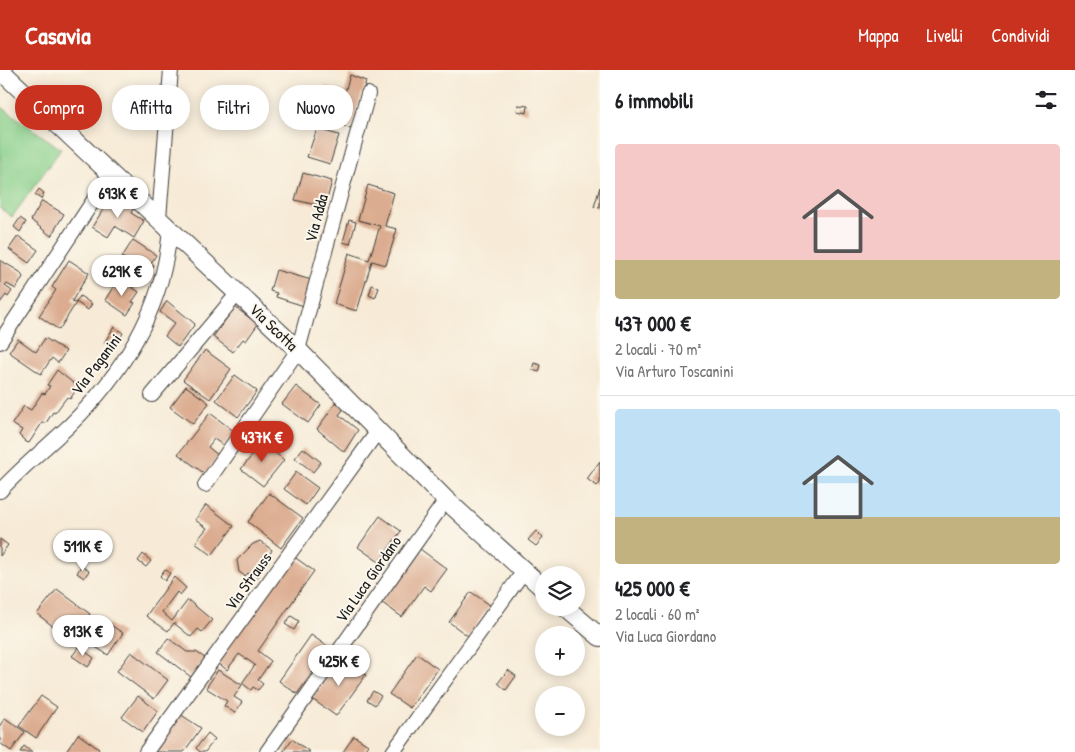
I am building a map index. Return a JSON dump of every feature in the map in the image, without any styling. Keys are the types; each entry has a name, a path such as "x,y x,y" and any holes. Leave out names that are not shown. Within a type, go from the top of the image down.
{"street":[{"name":"Via Scotta","path":"0,70 298,350 446,500 535,581"},
{"name":"Via Paganini","path":"0,491 71,424 106,386 141,333 155,303 165,268 164,224 170,70"},
{"name":"Via Adda","path":"205,485 298,350 368,94"},
{"path":"0,342 111,174"},
{"path":"152,395 238,293"},
{"name":"Via Strauss","path":"146,752 378,431"},
{"name":"Via Luca Giordano","path":"268,752 446,500"},
{"path":"393,752 524,572"},
{"path":"575,616 600,637"}],"green space":[{"path":"0,106 15,117 15,130 34,130 61,149 12,217 0,208"}],"building":[{"path":"350,75 366,81 353,123 353,85 347,85"},
{"path":"518,105 528,106 527,113 517,111"},
{"path":"317,130 339,135 330,164 307,157"},
{"path":"303,173 332,181 325,207 295,200"},
{"path":"368,185 394,193 385,226 397,229 386,265 372,261 357,311 334,304 349,253 369,260 380,226 358,220"},
{"path":"600,187 600,208 594,207"},
{"path":"39,189 44,193 41,199 35,195"},
{"path":"112,196 133,209 131,213 144,221 134,238 115,226 108,237 92,227"},
{"path":"42,201 64,214 51,236 31,220"},
{"path":"20,218 26,222 20,232 14,227"},
{"path":"349,220 356,222 350,244 343,242"},
{"path":"18,236 38,250 29,263 9,249"},
{"path":"133,240 156,255 151,263 154,265 148,274 122,257"},
{"path":"0,260 20,272 23,277 16,289 7,284 5,286 12,291 0,303"},
{"path":"69,260 89,273 72,301 76,303 59,330 39,316 56,290 52,287"},
{"path":"276,270 315,281 307,307 276,297 277,293 270,291"},
{"path":"119,278 139,292 132,302 135,303 127,315 105,300"},
{"path":"372,285 379,288 375,298 369,295"},
{"path":"80,296 92,304 88,310 76,302"},
{"path":"167,301 195,324 178,347 165,336 175,323 160,312"},
{"path":"235,307 258,324 246,341 243,339 233,352 213,337"},
{"path":"114,327 123,333 114,349 104,343"},
{"path":"45,338 66,351 58,363 52,358 41,374 9,352 18,339 36,352"},
{"path":"205,350 231,369 210,399 183,380"},
{"path":"534,363 541,365 539,372 532,370"},
{"path":"57,370 78,387 70,399 67,397 55,413 53,412 46,423 42,423 29,443 26,442 19,435 22,430 12,424 24,406 31,410 42,393 45,394 50,386 47,385"},
{"path":"235,375 257,391 238,417 216,400"},
{"path":"186,386 209,403 193,424 170,407"},
{"path":"296,386 321,405 308,423 282,404"},
{"path":"338,400 345,407 339,415 358,430 344,452 317,429"},
{"path":"210,413 235,432 224,446 214,439 208,447 219,456 205,474 178,454"},
{"path":"257,438 284,460 263,486 241,469 255,452 249,448"},
{"path":"303,448 321,462 313,472 295,458"},
{"path":"600,461 600,483 597,486 587,479"},
{"path":"296,472 318,488 306,505 284,489"},
{"path":"269,493 303,518 281,548 248,522"},
{"path":"206,505 234,526 212,555 195,543 207,528 195,520"},
{"path":"380,516 401,531 379,562 358,547"},
{"path":"536,531 543,538 536,546 528,540"},
{"path":"0,539 8,545 0,556"},
{"path":"260,541 272,550 267,559 269,561 264,567 262,566 257,578 248,573 245,576 239,572 237,560 253,544"},
{"path":"420,549 447,569 431,591 424,586 402,617 381,602"},
{"path":"143,554 151,561 146,567 138,561"},
{"path":"293,556 314,571 258,651 271,661 258,680 263,684 258,690 253,687 251,690 242,683 255,665 239,654 227,670 217,662"},
{"path":"81,566 89,571 84,578 77,573"},
{"path":"165,569 170,573 165,581 160,576"},
{"path":"174,577 186,588 180,595 177,592 162,612 172,621 188,600 212,620 202,632 198,629 191,637 174,623 168,631 146,616"},
{"path":"57,589 90,614 71,640 37,614"},
{"path":"471,592 490,605 468,636 449,622"},
{"path":"291,616 299,621 294,630 285,624"},
{"path":"109,624 123,633 108,655 94,646"},
{"path":"311,635 330,648 297,694 279,681"},
{"path":"168,638 187,652 196,652 205,658 191,677 158,652"},
{"path":"79,647 94,658 88,667 72,656"},
{"path":"131,652 168,680 154,699 117,671"},
{"path":"417,654 438,669 410,708 389,694"},
{"path":"342,657 366,675 336,716 312,699"},
{"path":"218,670 242,685 234,697 242,702 235,713 224,706 227,701 206,688"},
{"path":"508,670 516,676 506,690 498,683"},
{"path":"373,691 381,696 375,705 367,700"},
{"path":"41,696 57,707 36,738 19,726"},
{"path":"138,696 158,711 143,732 122,717"},
{"path":"180,714 201,728 184,752 152,752"},
{"path":"5,718 25,732 11,751 0,743 0,725"},
{"path":"208,733 215,739 205,752 200,752 196,748"},
{"path":"78,734 99,749 97,752 66,752"},
{"path":"354,736 368,745 363,752 343,752"},
{"path":"292,739 310,752 283,752"},
{"path":"24,746 32,752 20,752"}]}
